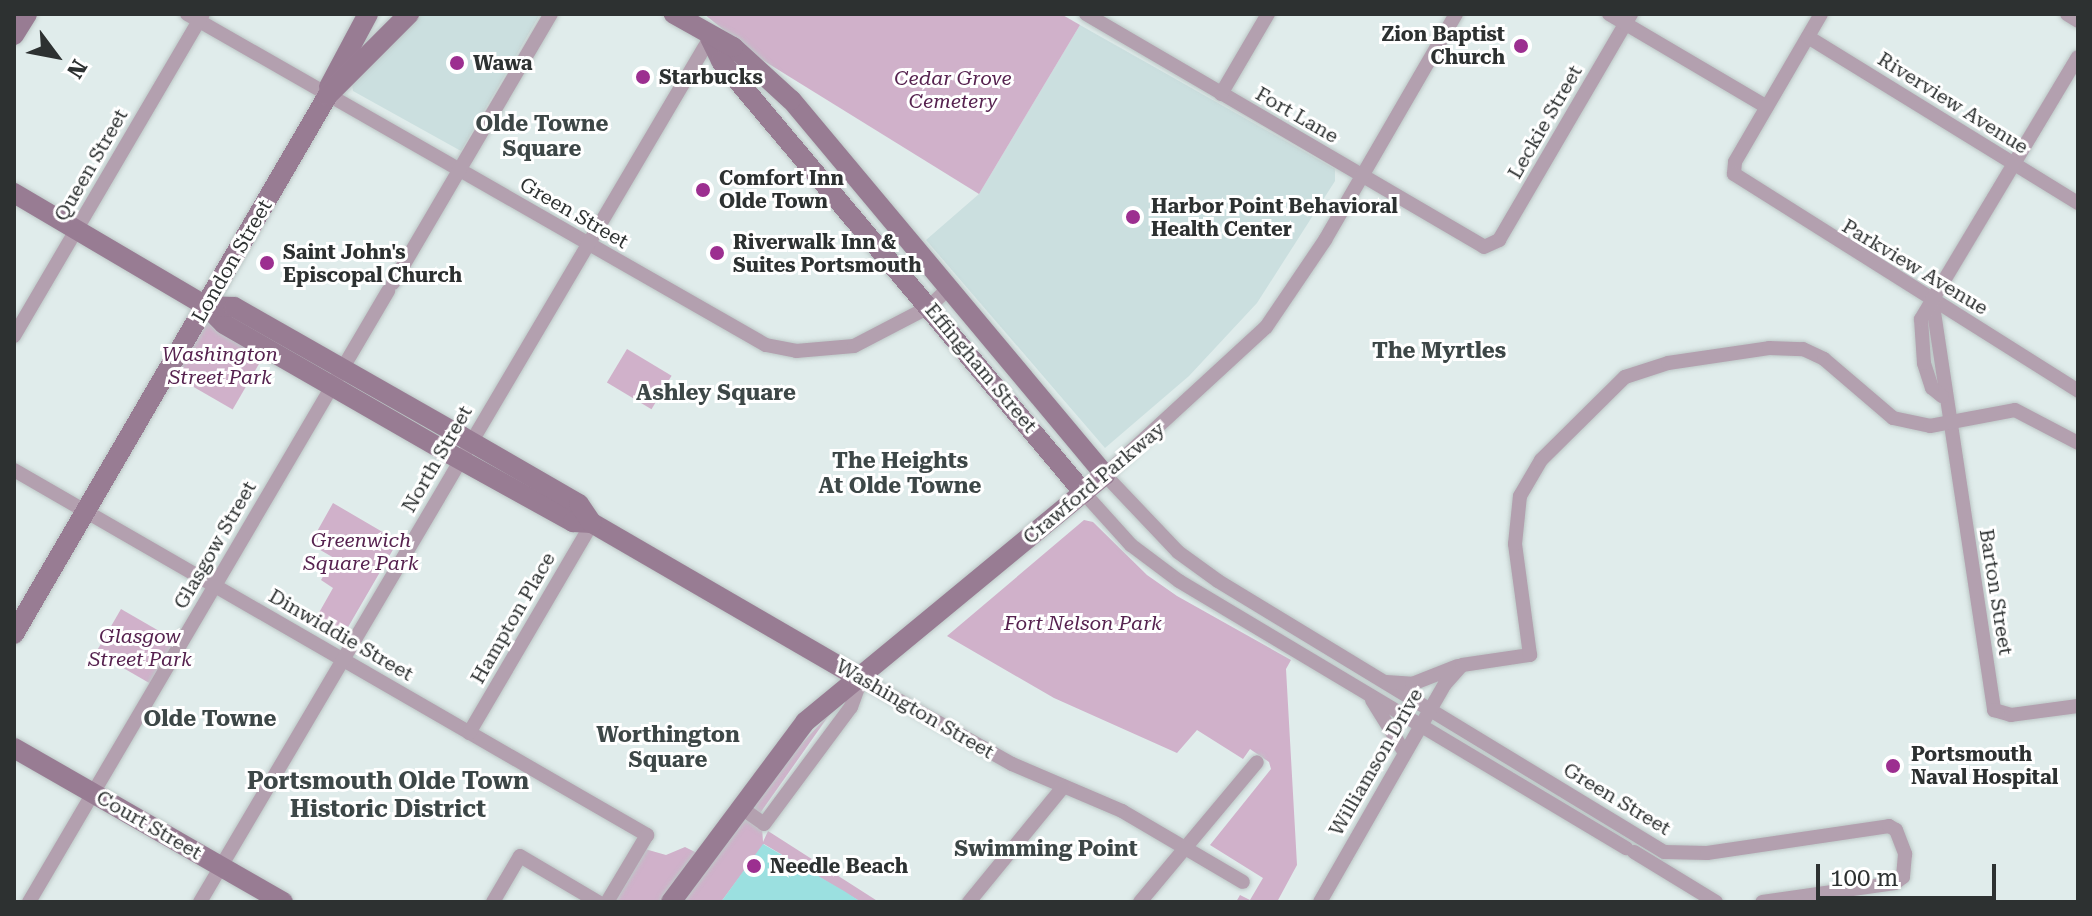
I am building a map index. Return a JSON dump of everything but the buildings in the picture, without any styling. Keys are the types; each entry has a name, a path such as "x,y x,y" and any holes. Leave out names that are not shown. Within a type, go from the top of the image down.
{"street":[{"path":"14,35 27,14"},
{"path":"328,95 332,77 368,14"},
{"path":"328,95 409,14"},
{"name":"Glasgow Street","path":"29,902 551,14"},
{"name":"Effingham Street","path":"674,14 710,38 733,47 791,100 1105,475 1178,552 1305,634"},
{"name":"Fort Lane","path":"1086,14 1479,245 1490,246"},
{"path":"1221,94 1268,14"},
{"name":"Crawford Parkway","path":"671,902 805,722 1084,493 1246,350 1295,287 1456,14"},
{"path":"1609,14 1628,19 1767,107 1821,14"},
{"path":"2067,14 2078,21"},
{"name":"Green Street","path":"196,16 753,340 796,351 864,342 929,307 950,287"},
{"name":"Queen Street","path":"14,336 196,16"},
{"name":"Leckie Street","path":"1490,246 1499,240 1628,19"},
{"name":"Riverview Avenue","path":"1808,37 2078,203"},
{"name":"Effingham Street","path":"710,38 721,61 1084,493 1155,565 1296,649"},
{"name":"North Street","path":"200,902 710,38"},
{"name":"Barton Street","path":"2078,57 1921,319 1924,363 1932,388 1942,396 1994,710 2011,715 2078,706"},
{"name":"London Street","path":"14,634 328,95"},
{"name":"Parkview Avenue","path":"1767,107 1735,162 1734,174 1752,191 2078,391"},
{"name":"Washington Street","path":"14,193 206,306 234,307 460,460 573,522 592,523"},
{"path":"1381,681 1412,684 1462,665 1530,655 1515,544 1520,496 1541,460 1625,377 1668,363 1769,348 1803,349 1824,359 1893,418 1930,426 2015,410 2078,443"},
{"name":"Washington Street","path":"337,377 471,441 579,504 592,523 1012,764 1122,811 1243,882"},
{"name":"Dinwiddie Street","path":"14,470 647,835 607,902"},
{"name":"Hampton Place","path":"469,733 592,523"},
{"name":"Green Street","path":"1305,634 1664,852 1707,853 1889,826 1896,830 1905,854 1903,877 1895,883 1762,902"},
{"name":"Green Street","path":"1296,649 1418,726 1716,902"},
{"name":"Williamson Drive","path":"1320,902 1403,750 1429,707 1462,665"},
{"path":"740,807 764,824 851,707 861,679"},
{"path":"1370,696 1403,750"},
{"name":"Court Street","path":"14,748 283,902"},
{"path":"1140,902 1257,762"},
{"path":"969,902 1063,787"},
{"path":"493,902 520,856 598,902"}],"shaded area":[{"path":"422,14 540,14 461,151 353,91 352,84"},
{"name":"Harbor Point Behavioral Health Center","path":"1080,25 1335,169 1335,181 1257,303 1189,376 1105,448 926,240 979,194"}],"green space":[{"name":"Cedar Grove Cemetery","path":"704,14 1061,14 1080,25 979,194 756,56"},
{"name":"Washington Street Park","path":"207,322 264,355 233,410 176,377"},
{"path":"627,349 672,376 651,409 607,382"},
{"name":"Greenwich Square Park","path":"333,503 398,541 340,641 312,625 333,588 321,580 334,558 310,544"},
{"name":"Fort Nelson Park","path":"1084,520 1093,522 1147,575 1177,596 1291,660 1286,669 1297,865 1277,902 1236,902 1240,895 1250,900 1263,878 1210,845 1271,769 1269,762 1250,749 1243,759 1197,730 1177,753 1054,698 947,636"},
{"name":"Glasgow Street Park","path":"121,609 176,641 151,684 96,652"},
{"path":"832,711 761,812 763,842 768,831 879,902 861,902 764,844 721,902 614,902 645,849 666,855 685,847 699,854"}],"water":[{"path":"763,844 844,891 861,902 721,902"}],"place":[{"name":"Zion Baptist Church","path":"1521,46"},
{"name":"Wawa","path":"457,63"},
{"name":"Starbucks","path":"643,77"},
{"name":"Comfort Inn Olde Town","path":"703,190"},
{"name":"Harbor Point Behavioral Health Center","path":"1133,217"},
{"name":"Riverwalk Inn & Suites Portsmouth","path":"717,253"},
{"name":"Saint John's Episcopal Church","path":"267,263"},
{"name":"Portsmouth Naval Hospital","path":"1893,766"},
{"name":"Needle Beach","path":"754,866"}],"district":[{"name":"Olde Towne Square","path":"542,136"},
{"name":"The Myrtles","path":"1439,351"},
{"name":"Ashley Square","path":"716,393"},
{"name":"The Heights At Olde Towne","path":"900,472"},
{"name":"Olde Towne","path":"210,719"},
{"name":"Worthington Square","path":"668,746"},
{"name":"Portsmouth Olde Town Historic District","path":"388,796"},
{"name":"Swimming Point","path":"1046,849"}]}
